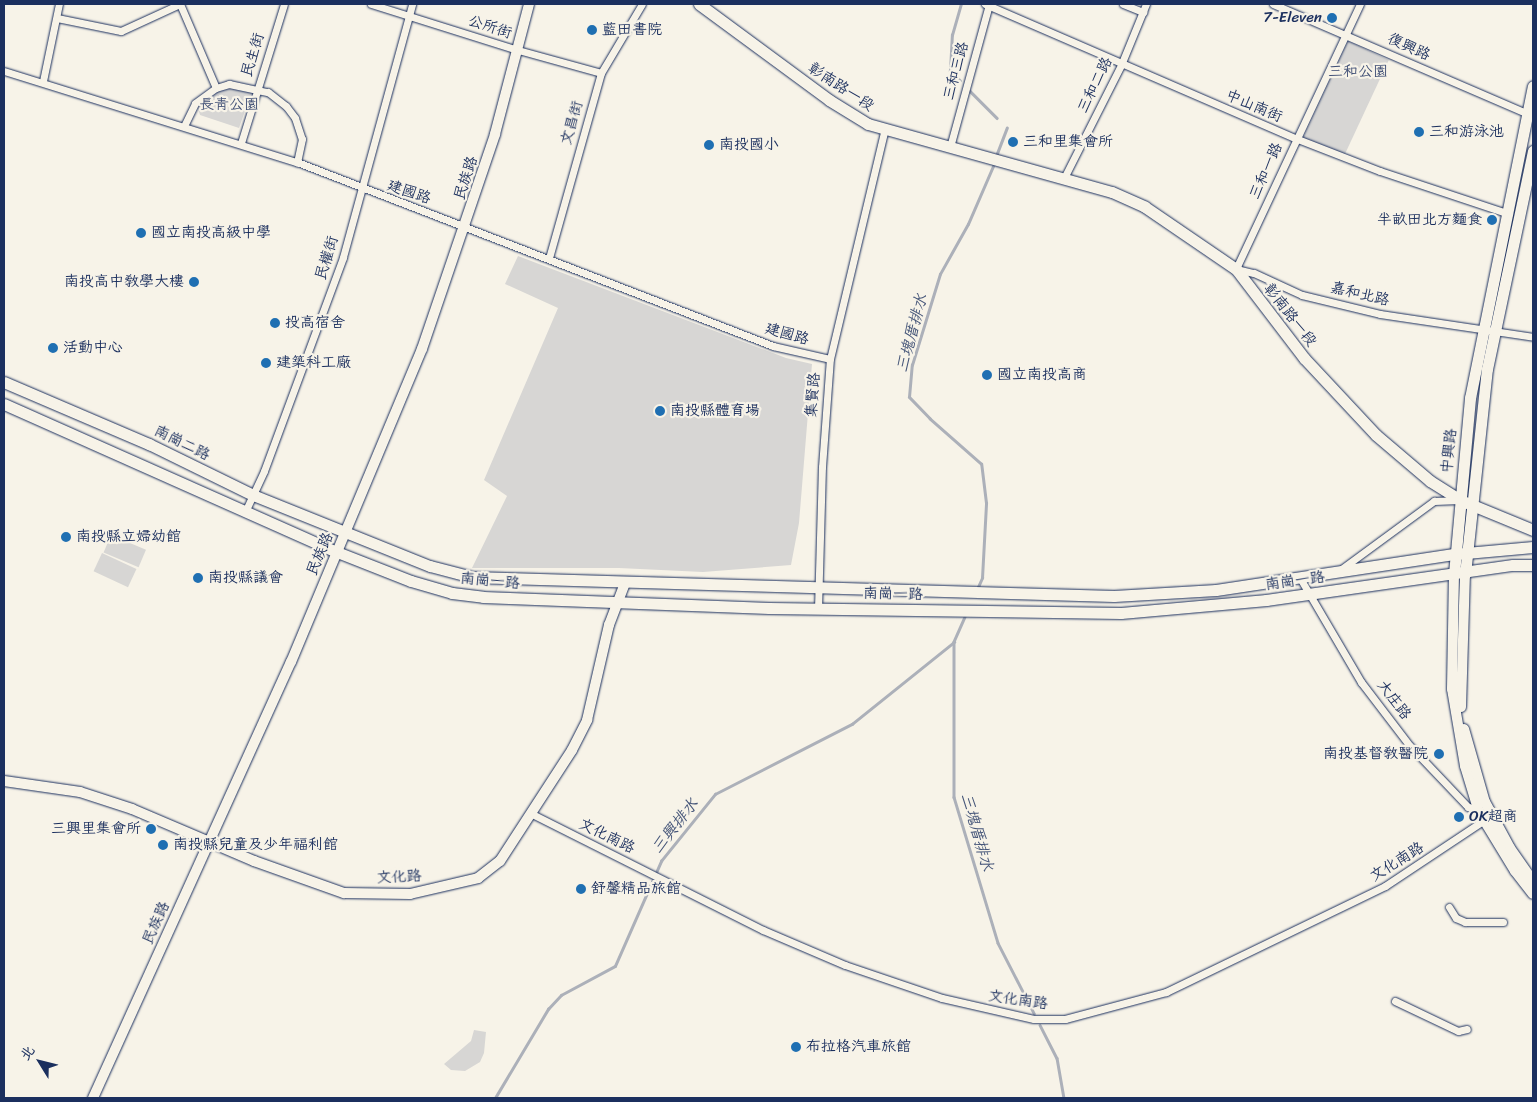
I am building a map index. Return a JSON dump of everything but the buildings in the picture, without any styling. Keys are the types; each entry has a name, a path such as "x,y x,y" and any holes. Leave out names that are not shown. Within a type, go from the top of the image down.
{"main road":[{"name":"民族路","path":"93,1098 208,840 274,700 422,349 466,226 518,50 529,4"},
{"name":"彰南路一段","path":"699,4 829,100 861,120 885,129 1126,197 1236,269 1304,358 1370,429 1430,481 1465,502 1533,530"},
{"name":"中興路","path":"1485,816 1465,766 1452,689 1470,398 1488,332 1513,215 1533,86"},
{"name":"中興路","path":"1513,215 1533,152"},
{"name":"南崗二路","path":"4,382 149,444 253,495 346,533"},
{"path":"4,404 337,552"},
{"name":"南崗一路","path":"346,533 430,566 472,577 625,584 1114,596 1216,590 1460,554"},
{"path":"1460,554 1533,547"},
{"name":"南崗一路","path":"337,552 411,581 452,593 620,603 818,609 1121,613 1309,594 1459,574"},
{"path":"1459,574 1513,565 1533,565"},
{"name":"中興路","path":"1459,574 1460,699 1464,730 1485,802 1485,816"},
{"name":"文化路","path":"4,781 80,792 132,808 334,891 410,894 478,878 500,861 572,750 587,720 609,624 620,603 625,584"},
{"name":"大庄路","path":"1485,816 1533,881"},
{"name":"大庄路","path":"1485,816 1533,894"}],"street":[{"path":"43,81 60,4"},
{"path":"57,18 121,31 180,4 216,88"},
{"name":"民生街","path":"241,143 284,4"},
{"name":"公所街","path":"371,4 409,14 518,50 601,73"},
{"name":"民權街","path":"245,512 343,257 412,4"},
{"name":"文昌街","path":"549,258 601,73 642,4"},
{"name":"中山南街","path":"988,4 1121,65 1295,138 1380,171 1513,215"},
{"name":"三和三路","path":"950,147 988,4"},
{"path":"1123,4 1143,12"},
{"name":"三和二路","path":"1064,178 1121,65 1146,4"},
{"name":"復興路","path":"1273,4 1530,115"},
{"name":"三和一路","path":"1236,269 1295,138 1360,4"},
{"name":"建國路","path":"4,71 43,81 297,162 360,189 466,226 774,346 830,360"},
{"path":"184,126 195,103 216,88 229,84 257,89 277,98 295,118 302,139 297,162"},
{"name":"集賢路","path":"818,609 822,467 830,360 885,129"},
{"name":"嘉和北路","path":"1236,269 1254,273 1302,295 1380,314 1488,332 1533,337"},
{"path":"1337,573 1434,502 1465,502"},
{"name":"大庄路","path":"1300,578 1361,682 1410,746 1468,807 1485,816"},
{"name":"文化南路","path":"532,814 763,930 845,965 942,998 1034,1020 1065,1019 1166,992 1385,886 1485,816"},
{"path":"1449,907 1456,918 1465,922 1503,922"},
{"path":"1395,1001 1458,1031 1467,1029"}],"green space":[{"name":"三和公園","path":"1348,41 1389,60 1344,157 1303,138"},
{"name":"長青公園","path":"232,86 252,91 239,128 200,115 198,108 202,101 217,90"},
{"name":"南投縣體育場","path":"518,256 786,358 812,364 799,523 791,565 703,572 619,568 472,568 507,496 484,480 558,308 505,284"},
{"path":"111,535 146,550 139,567 104,552"},
{"path":"102,553 136,569 128,587 94,571"},
{"path":"474,1030 486,1032 484,1053 480,1062 465,1071 451,1070 444,1064 471,1041"}],"waterway":[{"name":"三塊厝排水","path":"960,81 950,71 952,35 961,4"},
{"name":"三塊厝排水","path":"970,91 997,118"},
{"name":"三塊厝排水","path":"996,156 1007,128"},
{"name":"三塊厝排水","path":"978,587 982,578 986,503 981,464 930,419 909,397 912,365 940,274 968,224 994,164"},
{"name":"三塊厝排水","path":"965,617 954,642 954,797 998,943 1034,1013"},
{"name":"三興排水","path":"495,1098 548,1009 561,995 615,966 661,861 715,794 852,724 954,642"},
{"name":"三塊厝排水","path":"1040,1025 1057,1058 1064,1098"}],"place":[{"name":"7-Eleven","path":"1332,18"},
{"name":"藍田書院","path":"592,30"},
{"name":"三和游泳池","path":"1419,132"},
{"name":"三和里集會所","path":"1013,142"},
{"name":"南投國小","path":"709,145"},
{"name":"半畝田北方麵食","path":"1492,220"},
{"name":"國立南投高級中學","path":"141,233"},
{"name":"南投高中教學大樓","path":"194,282"},
{"name":"投高宿舍","path":"275,323"},
{"name":"活動中心","path":"53,348"},
{"name":"建築科工廠","path":"266,363"},
{"name":"國立南投高商","path":"987,375"},
{"name":"南投縣體育場","path":"660,411"},
{"name":"南投縣立婦幼館","path":"66,537"},
{"name":"南投縣議會","path":"198,578"},
{"name":"南投基督教醫院","path":"1439,754"},
{"name":"OK超商","path":"1459,817"},
{"name":"三興里集會所","path":"151,829"},
{"name":"南投縣兒童及少年福利館","path":"163,845"},
{"name":"舒馨精品旅館","path":"581,889"},
{"name":"布拉格汽車旅館","path":"796,1047"}]}
